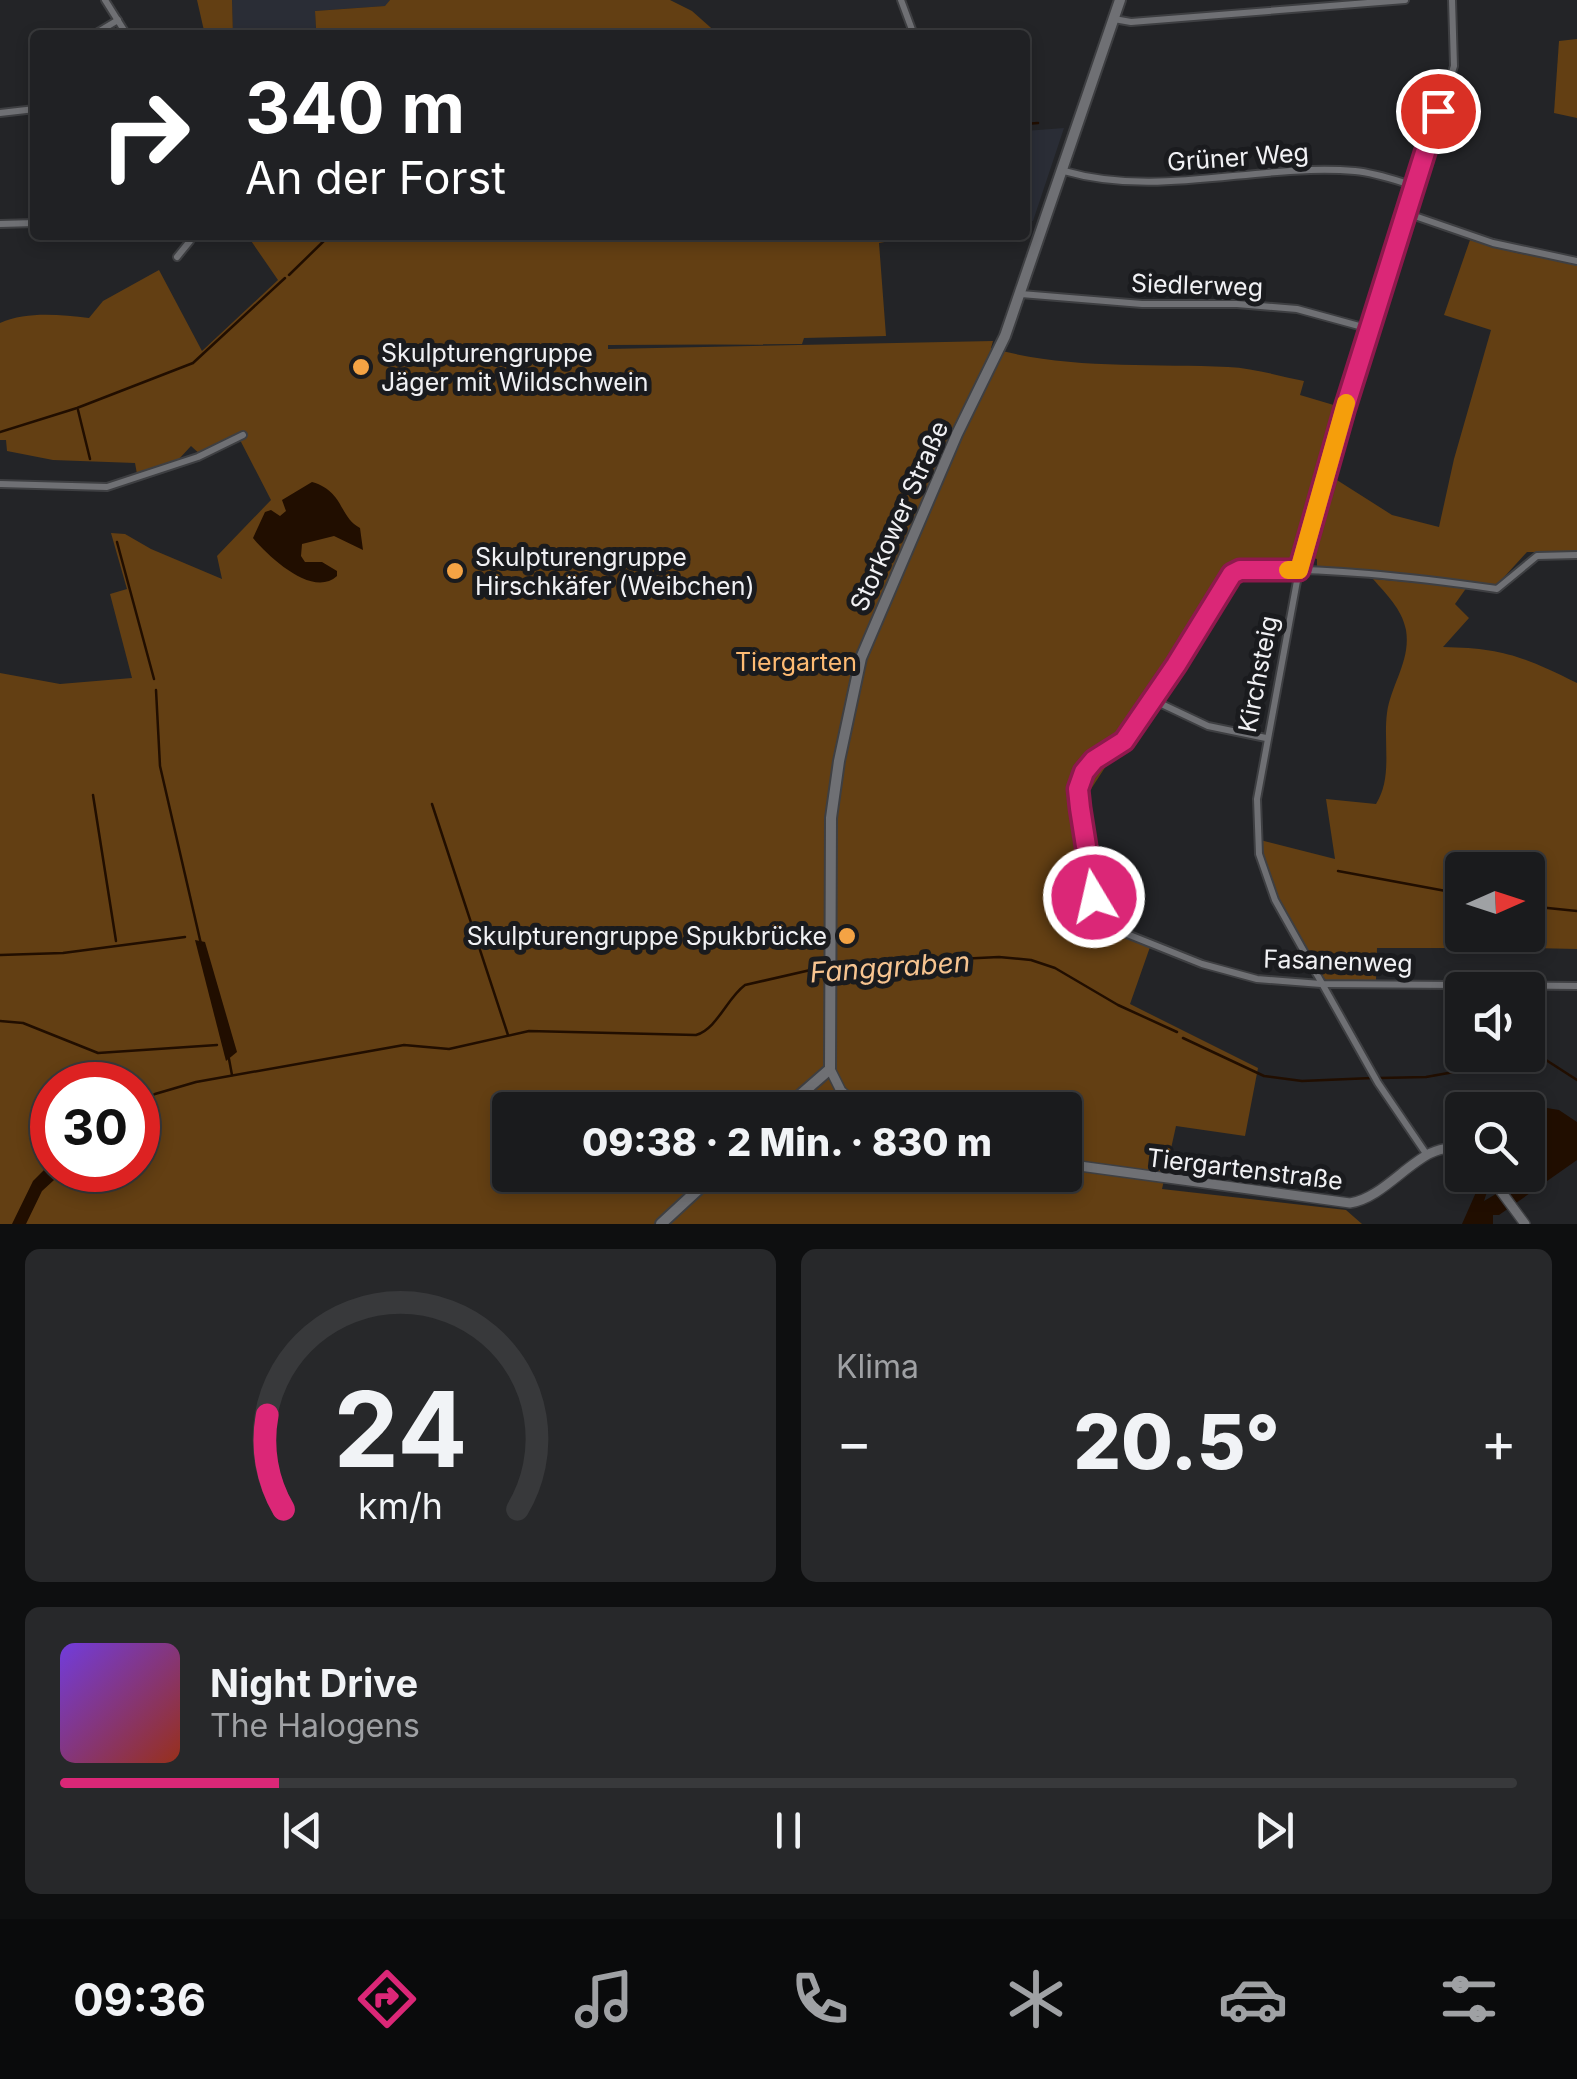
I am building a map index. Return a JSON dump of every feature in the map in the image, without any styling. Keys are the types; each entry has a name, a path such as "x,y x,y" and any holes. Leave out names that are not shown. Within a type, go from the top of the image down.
{"main road":[{"name":"Storkower Straße","path":"830,1070 831,818 838,762 861,658 922,512 1003,342 1070,172 1120,0"},
{"path":"804,1092 830,1070"},
{"path":"661,1224 696,1192"}],"street":[{"path":"105,0 123,30"},
{"path":"901,0 912,30"},
{"path":"1114,19 1131,22 1405,0"},
{"name":"Kirchsteig","path":"1427,1154 1378,1083 1274,900 1260,861 1257,799 1299,570 1454,66 1452,0"},
{"path":"101,30 118,20"},
{"path":"0,112 30,109"},
{"name":"Grüner Weg","path":"1070,172 1153,183 1353,171 1415,186"},
{"path":"1406,213 1492,243 1577,261"},
{"path":"0,224 30,223"},
{"path":"177,256 190,240"},
{"name":"Siedlerweg","path":"1021,294 1142,304 1284,308 1370,330"},
{"path":"0,484 108,486 198,457 243,435"},
{"path":"1266,738 1215,729 1153,700 1232,574 1240,570 1299,570 1497,589 1537,556 1577,556"},
{"name":"Fasanenweg","path":"1153,700 1124,741 1094,760 1078,789 1094,897 1100,918 1107,926 1202,964 1257,979 1321,984 1577,986"},
{"path":"830,1070 842,1092"},
{"path":"1427,1154 1445,1148"},
{"name":"Tiergartenstraße","path":"1082,1166 1350,1203 1378,1194 1427,1154"},
{"path":"1502,1192 1524,1224"}],"shaded area":[{"path":"232,0 390,0 386,6 315,11 315,30 233,30"},
{"path":"1064,128 1030,221 1030,131"},
{"path":"312,482 330,491 360,528 363,550 334,536 302,544 305,562 322,562 337,571 337,576 327,582 292,573 253,538 265,512 271,510 280,516 286,511 282,500"},
{"path":"195,940 205,942 237,1052 226,1061"},
{"path":"1545,1110 1559,1110 1577,1122 1577,1160 1545,1183"},
{"path":"30,1187 30,1192 42,1192 26,1224 12,1224"},
{"path":"1476,1192 1487,1192 1484,1201 1499,1192 1532,1192 1499,1215 1493,1215 1493,1224 1462,1224"}],"green space":[{"path":"197,0 232,0 233,30 204,30"},
{"path":"390,0 670,0 692,11 713,30 315,30 315,11 385,6"},
{"path":"1577,39 1577,118 1554,113 1559,41"},
{"name":"Tiergarten","path":"250,240 896,240 879,243 886,336 804,338 802,344 608,345 608,349 993,341 991,348 1049,360 1256,371 1304,381 1300,395 1337,406 1293,566 1236,566 1078,809 1096,927 1150,947 1130,1004 1258,1068 1245,1136 1176,1126 1162,1189 1346,1210 1362,1224 0,1224 0,673 60,684 132,678 110,594 127,589 111,533 125,534 222,579 217,556 271,500 239,438 202,456 191,446 178,460 137,474 135,463 53,460 7,451 6,440 0,440 0,323 33,315 89,318 103,301 159,270 202,351 278,280"},
{"path":"1470,240 1577,264 1577,552 1527,552 1496,586 1317,566 1317,559 1306,556 1329,475 1392,515 1439,527 1491,330 1444,315"},
{"path":"1373,579 1467,587 1455,604 1469,618 1443,647 1513,656 1577,683 1577,949 1545,948 1545,852 1445,852 1445,948 1377,948 1376,981 1326,980 1294,933 1276,894 1260,840 1335,859 1326,799 1376,804 1386,771 1387,713 1407,641 1401,615"}],"waterway":[{"path":"1030,124 1038,123"},
{"path":"289,275 325,240"},
{"path":"0,432 77,408 193,363 285,278"},
{"path":"78,410 90,459"},
{"path":"117,542 154,679"},
{"path":"156,690 160,766 201,944"},
{"path":"93,795 116,941"},
{"path":"432,804 508,1035"},
{"path":"1338,871 1445,891"},
{"path":"1545,908 1577,911"},
{"path":"0,955 63,953 185,937"},
{"name":"Fanggraben","path":"836,965 999,957 1031,960 1055,968 1118,1005 1177,1032"},
{"name":"Fanggraben","path":"160,1093 196,1082 404,1045 449,1049 529,1031 696,1035 710,1026 745,985 828,966"},
{"path":"0,1021 23,1023 98,1053 217,1045"},
{"name":"Fanggraben","path":"1183,1038 1264,1076 1302,1081 1372,1078"},
{"path":"229,1059 232,1075"},
{"name":"Fanggraben","path":"1380,1078 1426,1077 1521,1060 1546,1060 1577,1080"}],"slow traffic":[{"path":"1288,570 1299,570 1346,403"}],"place":[{"name":"Skulpturengruppe Jäger mit Wildschwein","path":"361,367"},
{"name":"Skulpturengruppe Hirschkäfer (Weibchen)","path":"455,571"},
{"name":"Skulpturengruppe Spukbrücke","path":"847,936"}],"route":[{"path":"1094,897 1078,789 1084,772 1094,760 1124,741 1232,574 1240,570 1299,570 1344,411 1438,111"}]}
